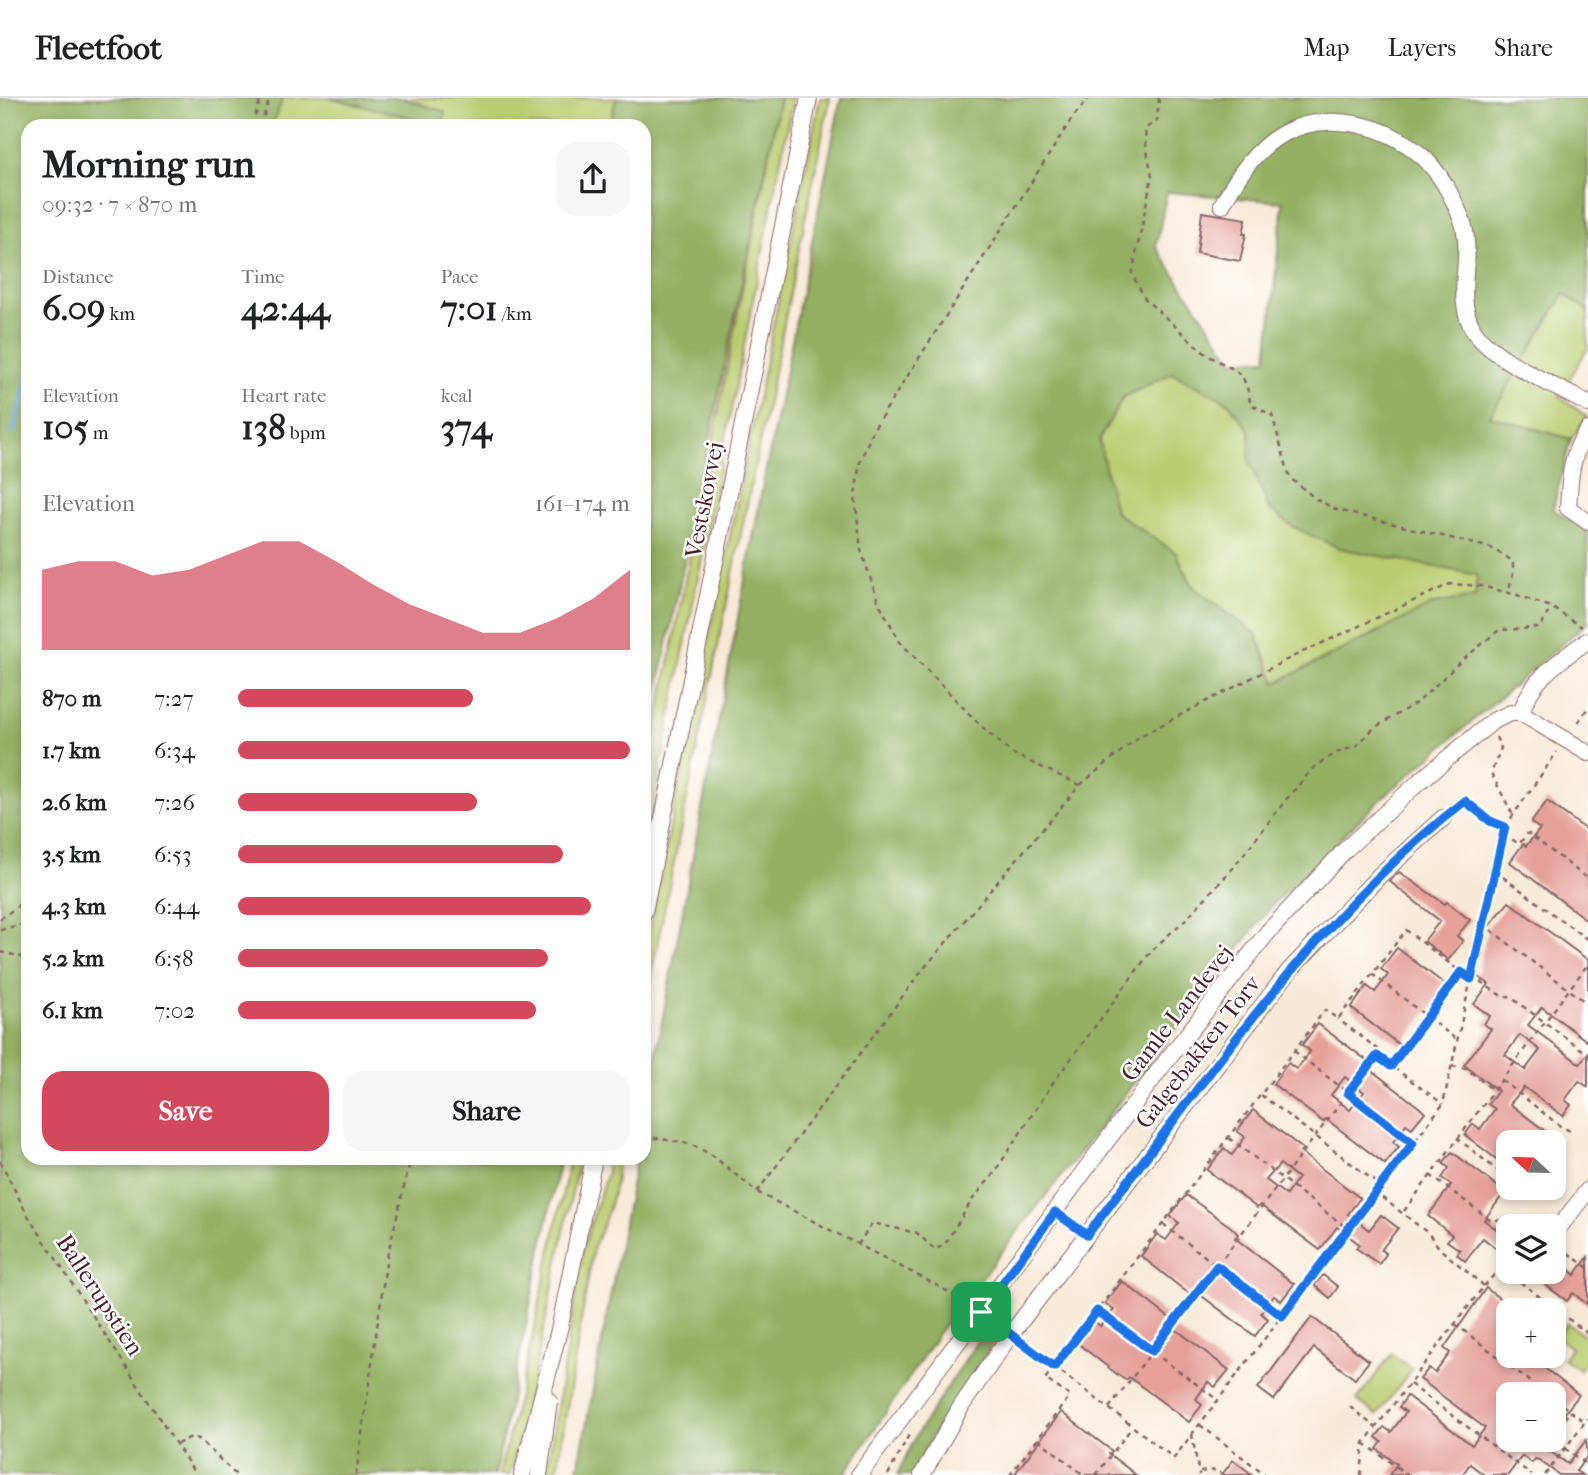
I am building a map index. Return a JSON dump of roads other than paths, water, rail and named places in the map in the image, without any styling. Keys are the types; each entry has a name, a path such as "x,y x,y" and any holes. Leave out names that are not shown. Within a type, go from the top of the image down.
{"street":[{"name":"Vestskovvej","path":"651,877 809,98"},
{"path":"1222,205 1244,170 1262,150 1278,137 1295,129 1318,122 1347,122 1372,127 1399,140 1423,158 1440,178 1453,198 1463,223 1468,245 1463,285 1465,310 1473,330 1488,348 1588,404"},
{"path":"1588,430 1578,444 1571,465 1568,508 1588,522"},
{"path":"1588,640 1541,677 1532,687 1521,713 1588,753"},
{"name":"Gamle Landevej","path":"859,1475 1160,1069 1268,932 1345,850 1420,781 1486,726 1502,716 1521,713"},
{"name":"Galgebakken Torv","path":"922,1475 962,1405 1011,1334 1289,971 1380,875 1443,818"},
{"path":"522,1475 560,1326 593,1165"},
{"path":"1566,1218 1588,1190"},
{"path":"981,1312 1011,1334"},
{"path":"539,1475 560,1326"}],"waterway":[{"path":"13,431 21,402"}]}
